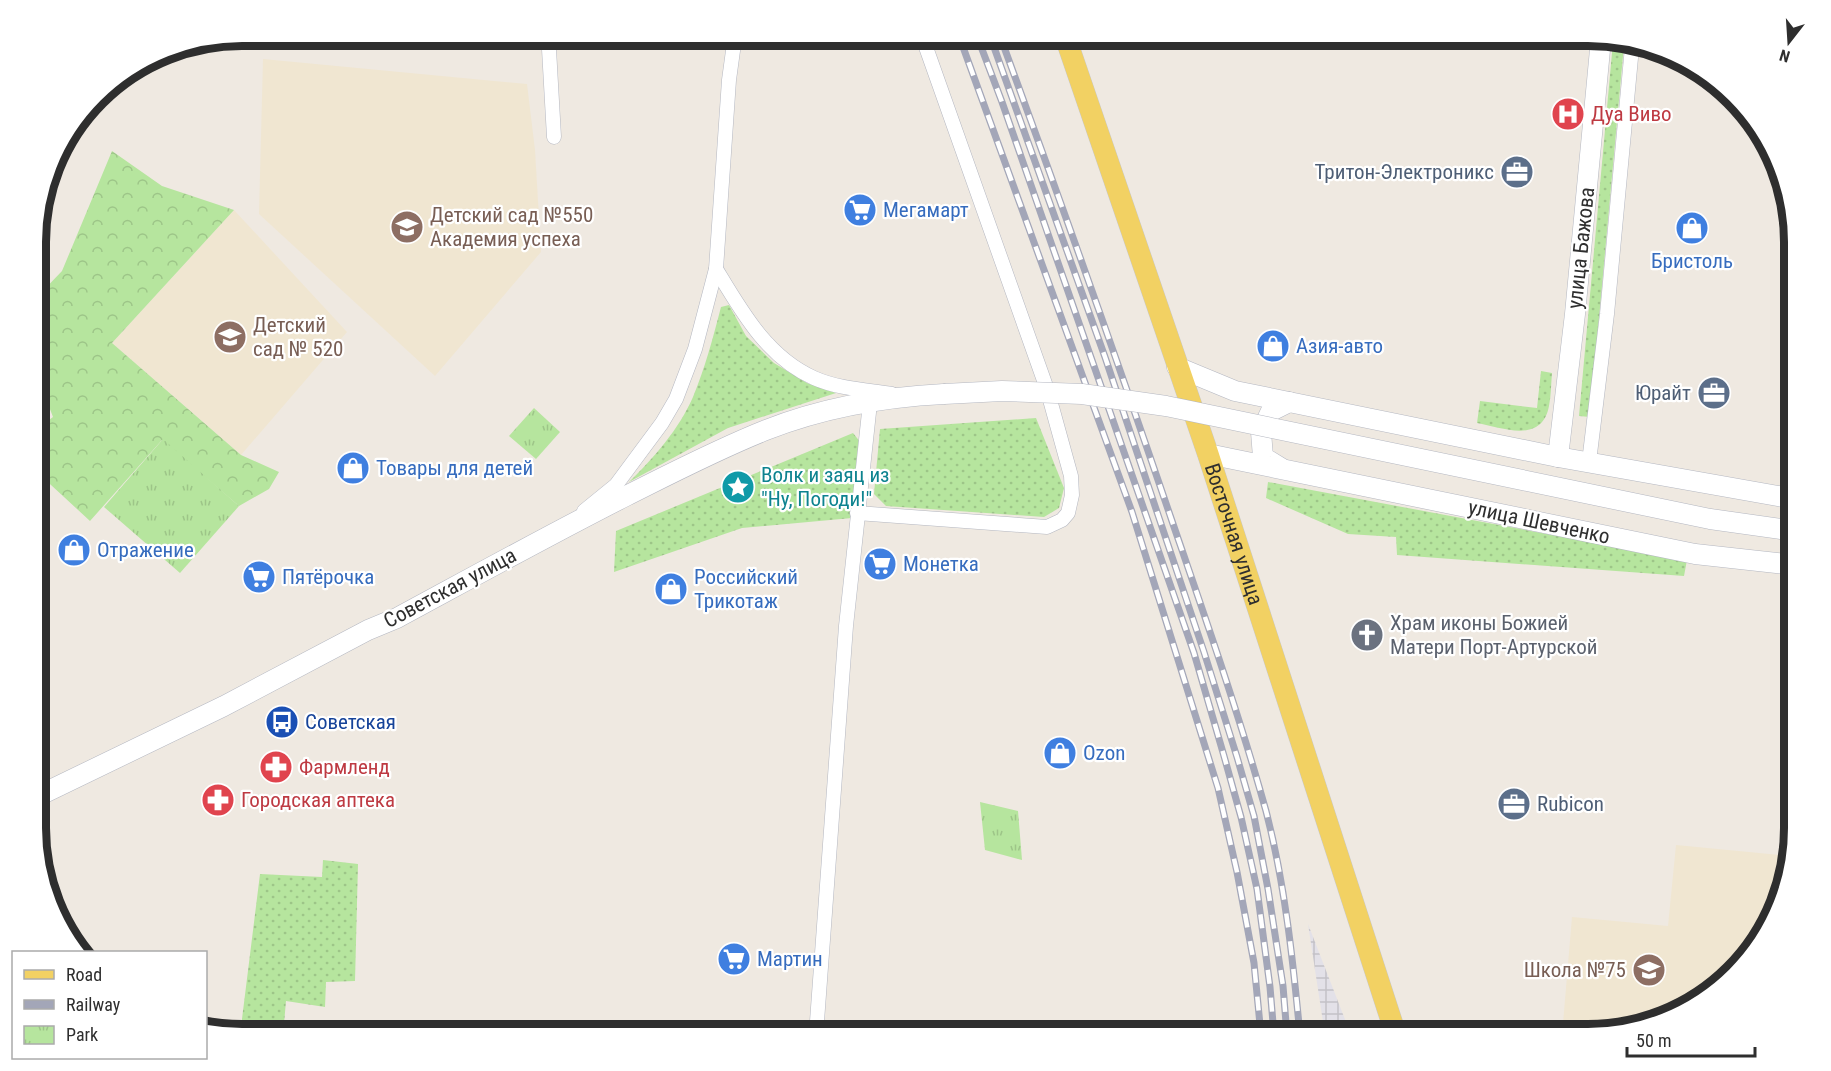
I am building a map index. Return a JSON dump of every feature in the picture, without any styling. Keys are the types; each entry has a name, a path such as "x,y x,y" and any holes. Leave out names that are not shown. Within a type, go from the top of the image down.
{"main road":[{"name":"Восточная улица","path":"1068,46 1208,454 1392,1024"},
{"name":"улица Бажова","path":"1558,457 1575,314 1600,47"},
{"path":"1177,367 1234,391 1558,457 1784,497"},
{"name":"Советская улица","path":"46,792 224,706 368,630 397,618 562,528 705,457 767,429 834,409 908,396 1002,391 1082,394 1166,406 1710,519 1784,529"},
{"path":"1286,471 1263,457 1261,432 1271,411 1289,402"},
{"name":"улица Шевченко","path":"1208,454 1695,554 1784,564"}],"street":[{"path":"549,46 554,137"},
{"path":"562,528 616,485 662,423 676,399 695,349 716,269 728,92 734,46"},
{"path":"857,513 1047,527 1062,520 1071,506 1071,476 1047,389 926,46"},
{"name":"улица Бажова","path":"1589,462 1607,314 1632,51"},
{"path":"716,269 762,339 786,362 815,378 848,388 908,396"},
{"path":"817,1024 846,626 870,403"}],"shaded area":[{"name":"Детский сад №550 Академия успеха","path":"263,59 527,84 535,150 541,252 435,376 259,214"},
{"name":"Детский сад № 520","path":"234,210 347,332 241,455 112,343"},
{"name":"Школа №75","path":"1676,845 1782,855 1774,892 1758,927 1744,948 1708,984 1664,1010 1640,1018 1602,1024 1563,1024 1572,917 1668,926"},
{"path":"1308,924 1347,1024 1323,1024"}],"green space":[{"path":"1614,48 1624,50 1590,417 1579,416"},
{"path":"112,151 162,186 234,210 112,343 241,455 279,472 269,489 239,506 162,440 90,521 46,480 46,422 53,417 46,399 46,288 62,271"},
{"path":"729,305 746,336 774,363 807,383 836,393 728,428 629,482 648,463 681,420 693,397 705,364 721,307"},
{"path":"1541,371 1552,373 1551,394 1545,418 1538,425 1520,431 1477,423 1480,401 1537,408"},
{"path":"534,408 560,432 536,459 509,436"},
{"path":"1036,418 1064,488 1059,508 1044,517 886,506 874,494 880,429"},
{"path":"853,433 861,443 852,518 742,528 614,572 616,531"},
{"path":"163,439 239,506 180,573 104,507"},
{"path":"1268,482 1687,560 1684,576 1397,555 1396,537 1348,534 1266,498"},
{"path":"980,802 1018,811 1022,860 985,850"},
{"path":"323,860 358,864 355,981 326,982 325,1007 286,1001 284,1024 241,1024 260,874 322,877"}],"railway":[{"path":"963,46 1132,512 1218,788 1254,963 1260,1024"},
{"path":"981,46 1194,653 1241,817 1257,889 1273,1024"},
{"path":"994,46 1105,357 1237,757 1254,816 1268,889 1283,986 1286,1024"},
{"path":"1004,46 1151,460 1256,775 1273,839 1283,894 1299,1024"}],"place":[{"name":"Дуа Виво","path":"1568,114"},
{"name":"Тритон-Электроникс","path":"1517,172"},
{"name":"Мегамарт","path":"860,210"},
{"name":"Детский сад №550 Академия успеха","path":"407,227"},
{"name":"Бристоль","path":"1692,228"},
{"name":"Детский сад № 520","path":"230,337"},
{"name":"Азия-авто","path":"1273,346"},
{"name":"Юрайт","path":"1714,393"},
{"name":"Товары для детей","path":"353,468"},
{"name":"Волк и заяц из \"Ну, Погоди!\"","path":"738,487"},
{"name":"Отражение","path":"74,550"},
{"name":"Монетка","path":"880,564"},
{"name":"Пятёрочка","path":"259,577"},
{"name":"Российский Трикотаж","path":"671,589"},
{"name":"Храм иконы Божией Матери Порт-Артурской","path":"1367,635"},
{"name":"Советская","path":"282,722"},
{"name":"Ozon","path":"1060,753"},
{"name":"Фармленд","path":"276,767"},
{"name":"Городская аптека","path":"218,800"},
{"name":"Rubicon","path":"1514,804"},
{"name":"Мартин","path":"734,959"},
{"name":"Школа №75","path":"1649,970"}]}
